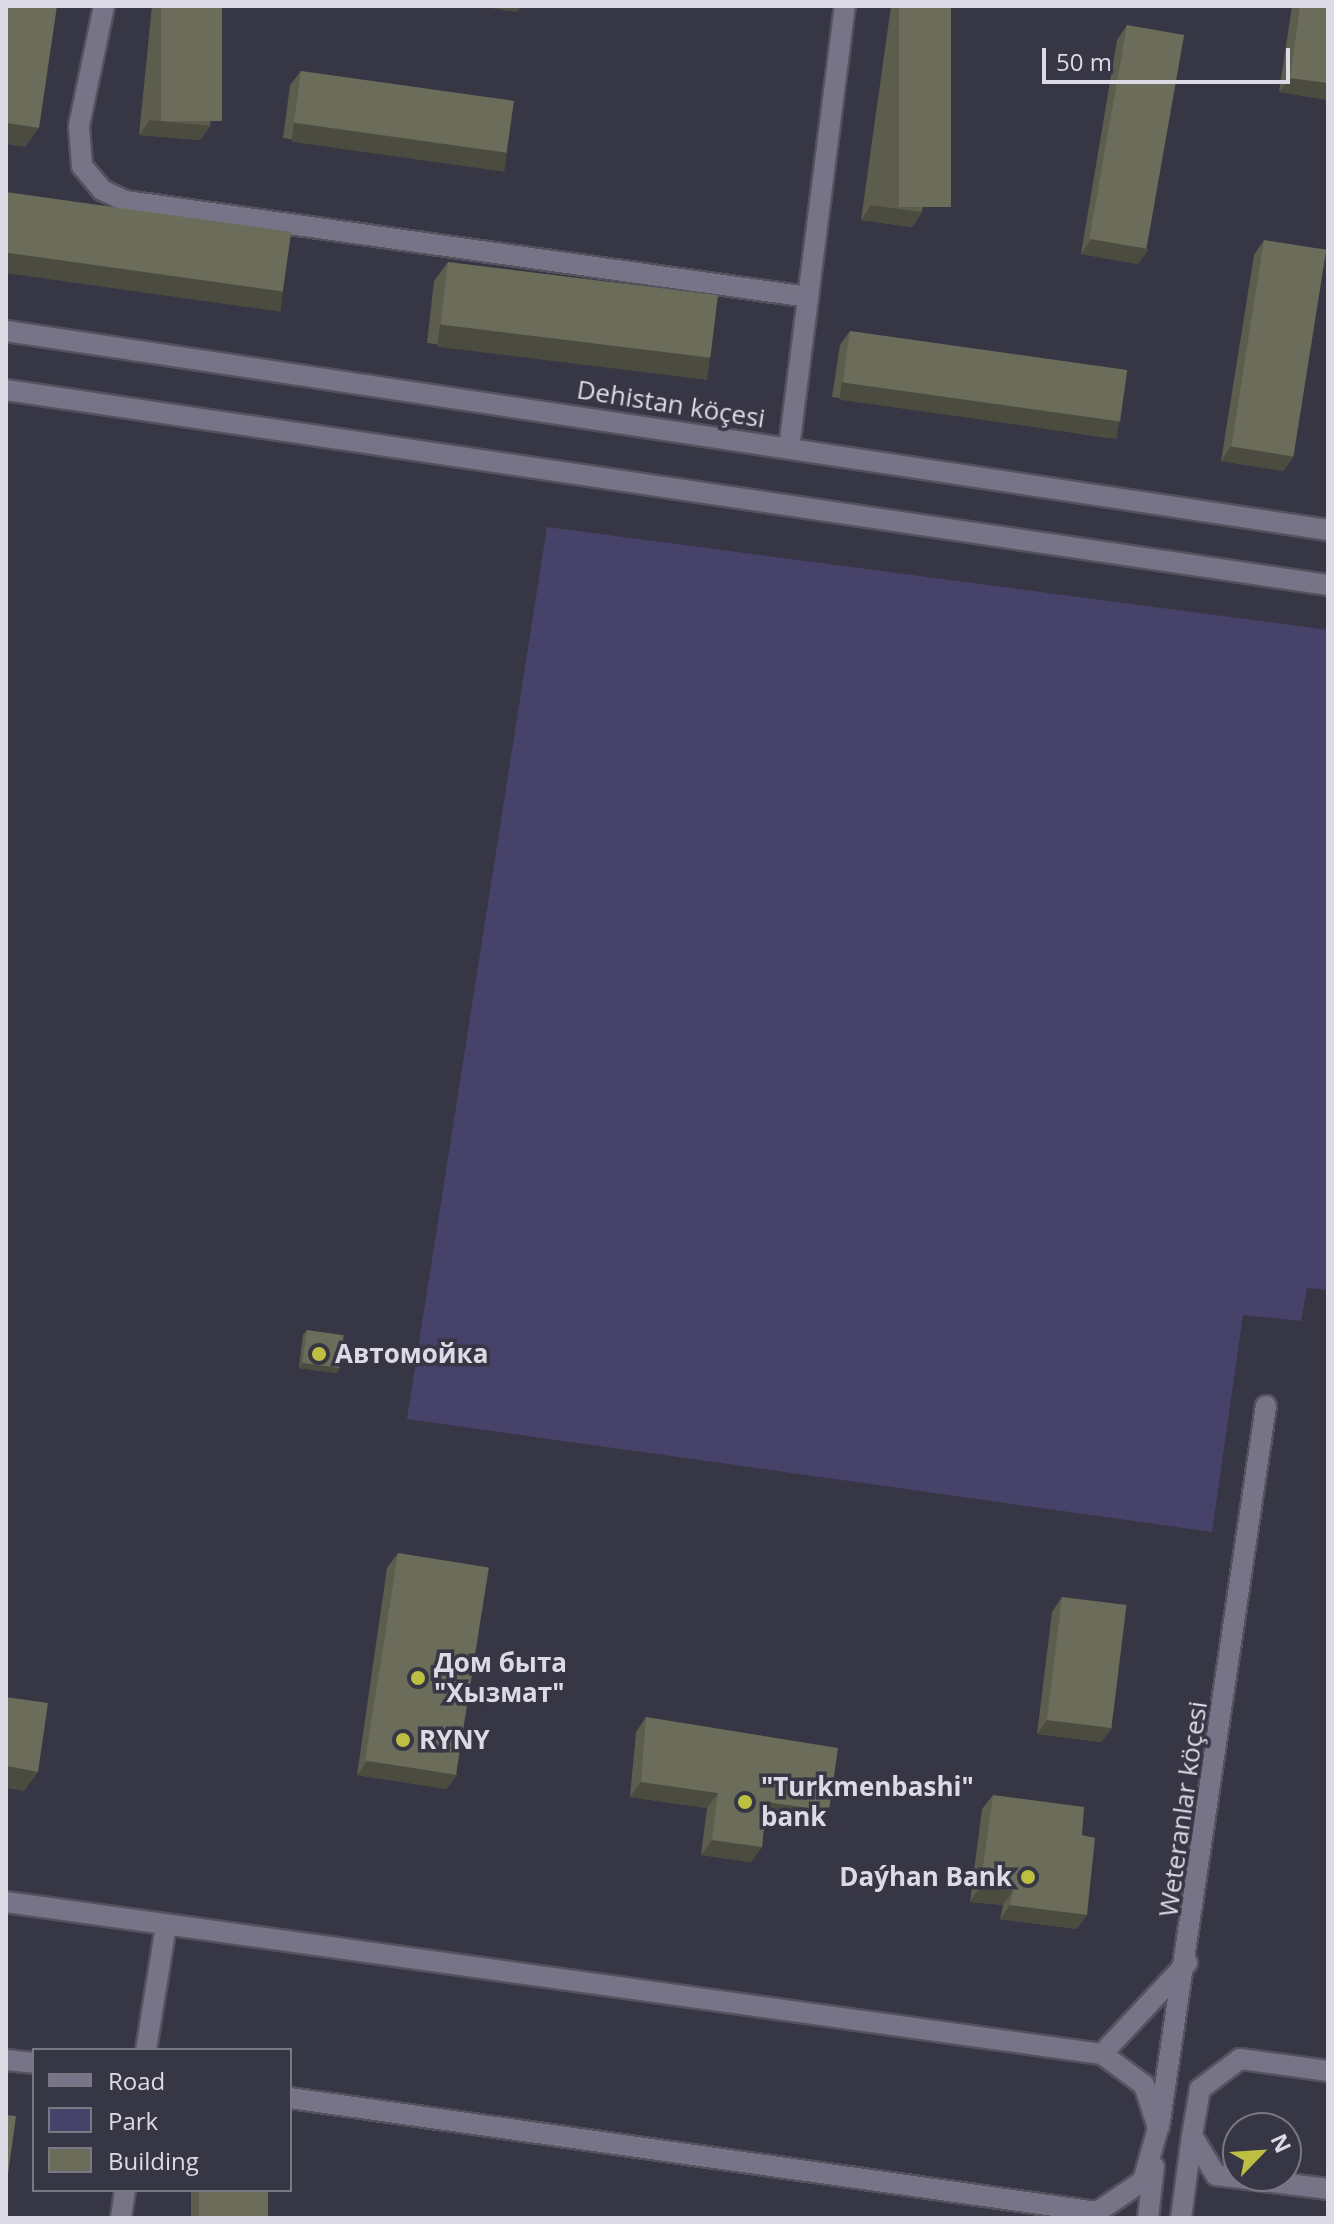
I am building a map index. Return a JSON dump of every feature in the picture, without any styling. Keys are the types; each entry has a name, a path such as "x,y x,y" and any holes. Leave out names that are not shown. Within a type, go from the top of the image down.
{"street":[{"path":"104,6 79,126 82,166 102,190 126,201 808,297"},
{"path":"789,448 845,6"},
{"name":"Dehistan köçesi","path":"6,331 1328,530"},
{"path":"6,390 1328,585"},
{"name":"Weteranlar köçesi","path":"1148,2218 1158,2128 1187,1963 1266,1406"},
{"path":"6,1902 1102,2054 1144,2085 1158,2128 1143,2181 1101,2215 292,2098"},
{"path":"146,2048 166,1925"},
{"path":"1102,2054 1187,1963"},
{"path":"1181,2218 1200,2089 1240,2059 1328,2071"},
{"path":"6,2060 32,2063"},
{"path":"1192,2136 1216,2175 1328,2189"},
{"path":"121,2218 125,2192"}],"green space":[{"path":"547,527 1328,630 1328,1290 1307,1288 1301,1321 1243,1315 1212,1532 407,1419"}],"building":[{"path":"6,6 57,6 39,128 6,123"},
{"path":"161,6 222,6 222,121 161,121"},
{"path":"899,6 951,6 951,207 899,207"},
{"path":"1300,6 1328,6 1328,83 1290,78"},
{"path":"1127,25 1184,35 1146,249 1089,239"},
{"path":"301,71 514,101 507,152 294,122"},
{"path":"6,192 291,232 283,291 6,253"},
{"path":"1264,240 1326,250 1294,456 1231,446"},
{"path":"448,262 718,295 710,358 440,325"},
{"path":"850,331 1127,370 1120,421 843,382"},
{"name":"Автомойка","path":"307,1330 344,1335 339,1368 302,1363"},
{"name":"Дом быта \"Хызмат\"","path":"398,1553 489,1567 456,1775 365,1760"},
{"path":"1062,1597 1127,1605 1111,1728 1047,1720"},
{"path":"6,1697 48,1703 38,1772 6,1766"},
{"name":"\"Turkmenbashi\" bank","path":"646,1717 838,1748 829,1811 766,1802 762,1847 712,1840 718,1793 641,1782"},
{"name":"Daýhan Bank","path":"993,1795 1084,1807 1082,1835 1095,1838 1087,1915 1010,1905 1013,1890 980,1887"},
{"path":"6,2115 16,2116 6,2189"},
{"path":"199,2192 268,2192 268,2218 199,2218"}],"place":[{"name":"Автомойка","path":"319,1354"},
{"name":"Дом быта \"Хызмат\"","path":"418,1678"},
{"name":"RYNY","path":"403,1740"},
{"name":"\"Turkmenbashi\" bank","path":"745,1802"},
{"name":"Daýhan Bank","path":"1028,1877"}]}
